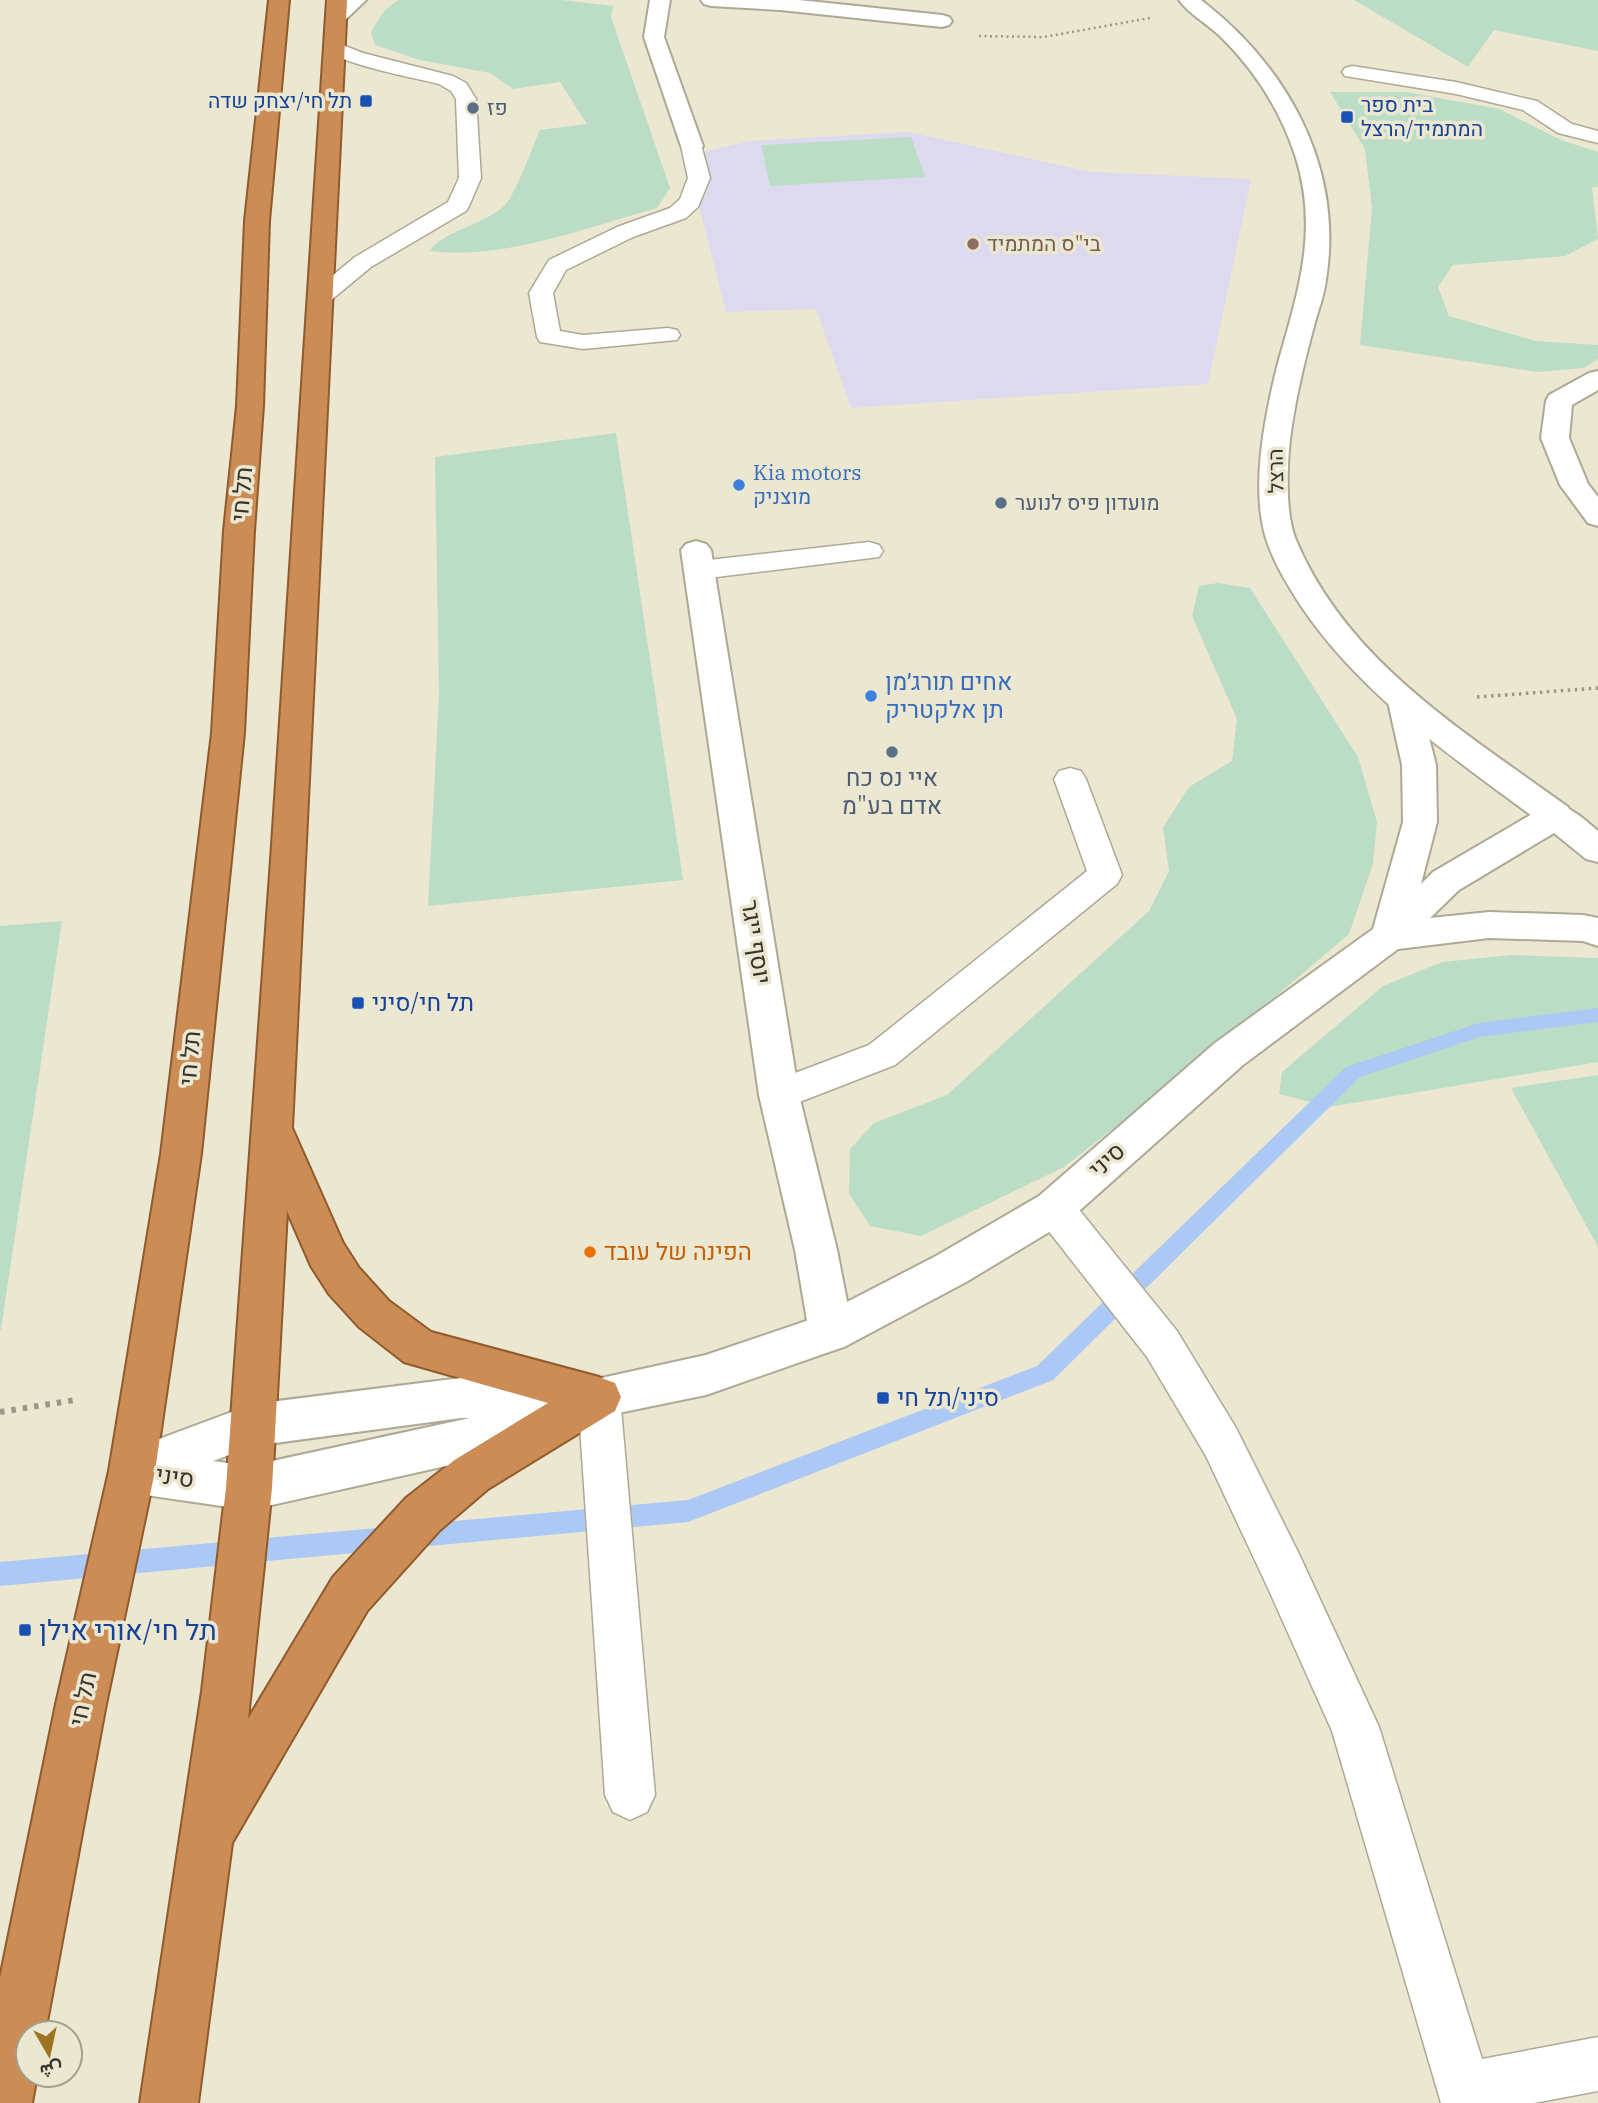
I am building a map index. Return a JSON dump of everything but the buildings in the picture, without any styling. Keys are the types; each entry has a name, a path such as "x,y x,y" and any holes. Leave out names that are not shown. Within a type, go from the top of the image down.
{"highway":[{"name":"תל חי","path":"3,2103 81,1704 132,1471 181,1154 228,733 239,531 250,406 257,221 279,0"},
{"path":"169,2103 227,1691 249,1488 341,16"},
{"path":"272,1127 326,1253 344,1281 374,1314 419,1348 599,1397"},
{"path":"206,1839 350,1594 423,1514 472,1474 599,1397"}],"street":[{"path":"660,0 654,37 692,146"},
{"path":"711,0 781,2 942,21"},
{"name":"הרצל","path":"1189,0 1237,41 1268,81 1307,155 1318,219 1313,281 1275,427 1273,481 1280,536 1301,585 1352,653 1404,702 1598,850"},
{"path":"1598,379 1559,401 1555,438 1574,485 1598,517"},
{"name":"יוסף ייגר","path":"698,560 779,1095 816,1250 831,1332"},
{"path":"1404,702 1419,765 1420,822 1389,936 1489,925 1583,928 1598,932"},
{"name":"סיני","path":"132,1471 249,1488 486,1436 599,1397 706,1375 831,1332 951,1269 1054,1208 1229,1054 1389,936 1446,881 1556,816"},
{"name":"סיני","path":"132,1471 253,1425 461,1398 599,1397"}],"lane":[{"path":"322,296 363,262 435,222 458,206 470,178 466,99 459,88 437,77 356,57 341,16"},
{"path":"1352,72 1456,88 1530,105 1565,128 1598,137"},
{"path":"668,335 583,342 550,337 541,293 557,265 625,232 678,214 690,202 699,178 692,146"},
{"path":"698,560 869,551"},
{"path":"779,1095 882,1055 1105,875 1070,779"},
{"path":"1054,1208 1162,1344 1221,1442 1289,1582 1355,1727 1466,2096 1598,2064"},
{"path":"599,1397 630,1795"}],"path":[{"path":"973,36 1012,40 1047,38 1161,16"},
{"path":"1404,702 1598,688"},
{"path":"0,1412 75,1400"}],"shaded area":[{"name":"בי\"ס המתמיד","path":"908,132 1091,172 1251,179 1208,384 851,408 816,309 726,312 686,156 751,141"}],"green space":[{"path":"399,0 562,0 613,6 611,17 670,188 657,208 516,247 459,253 430,251 443,238 486,218 504,206 519,181 540,130 587,124 560,82 513,89 490,73 420,60 375,45 371,33 379,18"},
{"path":"1354,0 1598,0 1598,51 1494,30 1468,67"},
{"path":"1330,92 1406,92 1499,109 1561,140 1598,152 1598,187 1592,187 1598,239 1565,256 1453,265 1438,287 1449,316 1536,341 1598,345 1598,359 1584,368 1537,372 1360,345 1372,208 1365,149"},
{"path":"911,137 925,177 770,186 761,145"},
{"path":"616,433 683,880 428,906 439,695 435,457"},
{"path":"1218,583 1250,588 1358,757 1377,822 1373,864 1349,934 1203,1058 1064,1167 921,1236 870,1226 849,1194 850,1149 874,1123 947,1095 1149,911 1169,871 1163,827 1189,787 1232,761 1237,719 1192,616 1199,586"},
{"path":"62,921 1,1329 0,1330 0,926"},
{"path":"1512,955 1598,958 1598,1062 1329,1107 1279,1094 1282,1072 1383,986 1442,962"},
{"path":"1598,1075 1598,1247 1511,1088"}],"waterway":[{"path":"0,1574 688,1511 1045,1373 1353,1072 1479,1030 1598,1015"}],"place":[{"name":"תל חי/יצחק שדה","path":"366,101"},
{"name":"פז","path":"473,108"},
{"name":"בית ספר המתמיד/הרצל","path":"1347,117"},
{"name":"בי\"ס המתמיד","path":"973,244"},
{"name":"Kia motors מוצניק","path":"739,485"},
{"name":"מועדון פיס לנוער","path":"1001,503"},
{"name":"אחים תורג׳מן תן אלקטריק","path":"871,696"},
{"name":"איי נס כח אדם בע\"מ","path":"892,752"},
{"name":"תל חי/סיני","path":"358,1003"},
{"name":"הפינה של עובד","path":"590,1252"},
{"name":"סיני/תל חי","path":"883,1398"},
{"name":"תל חי/אורי אילן","path":"25,1630"}]}
